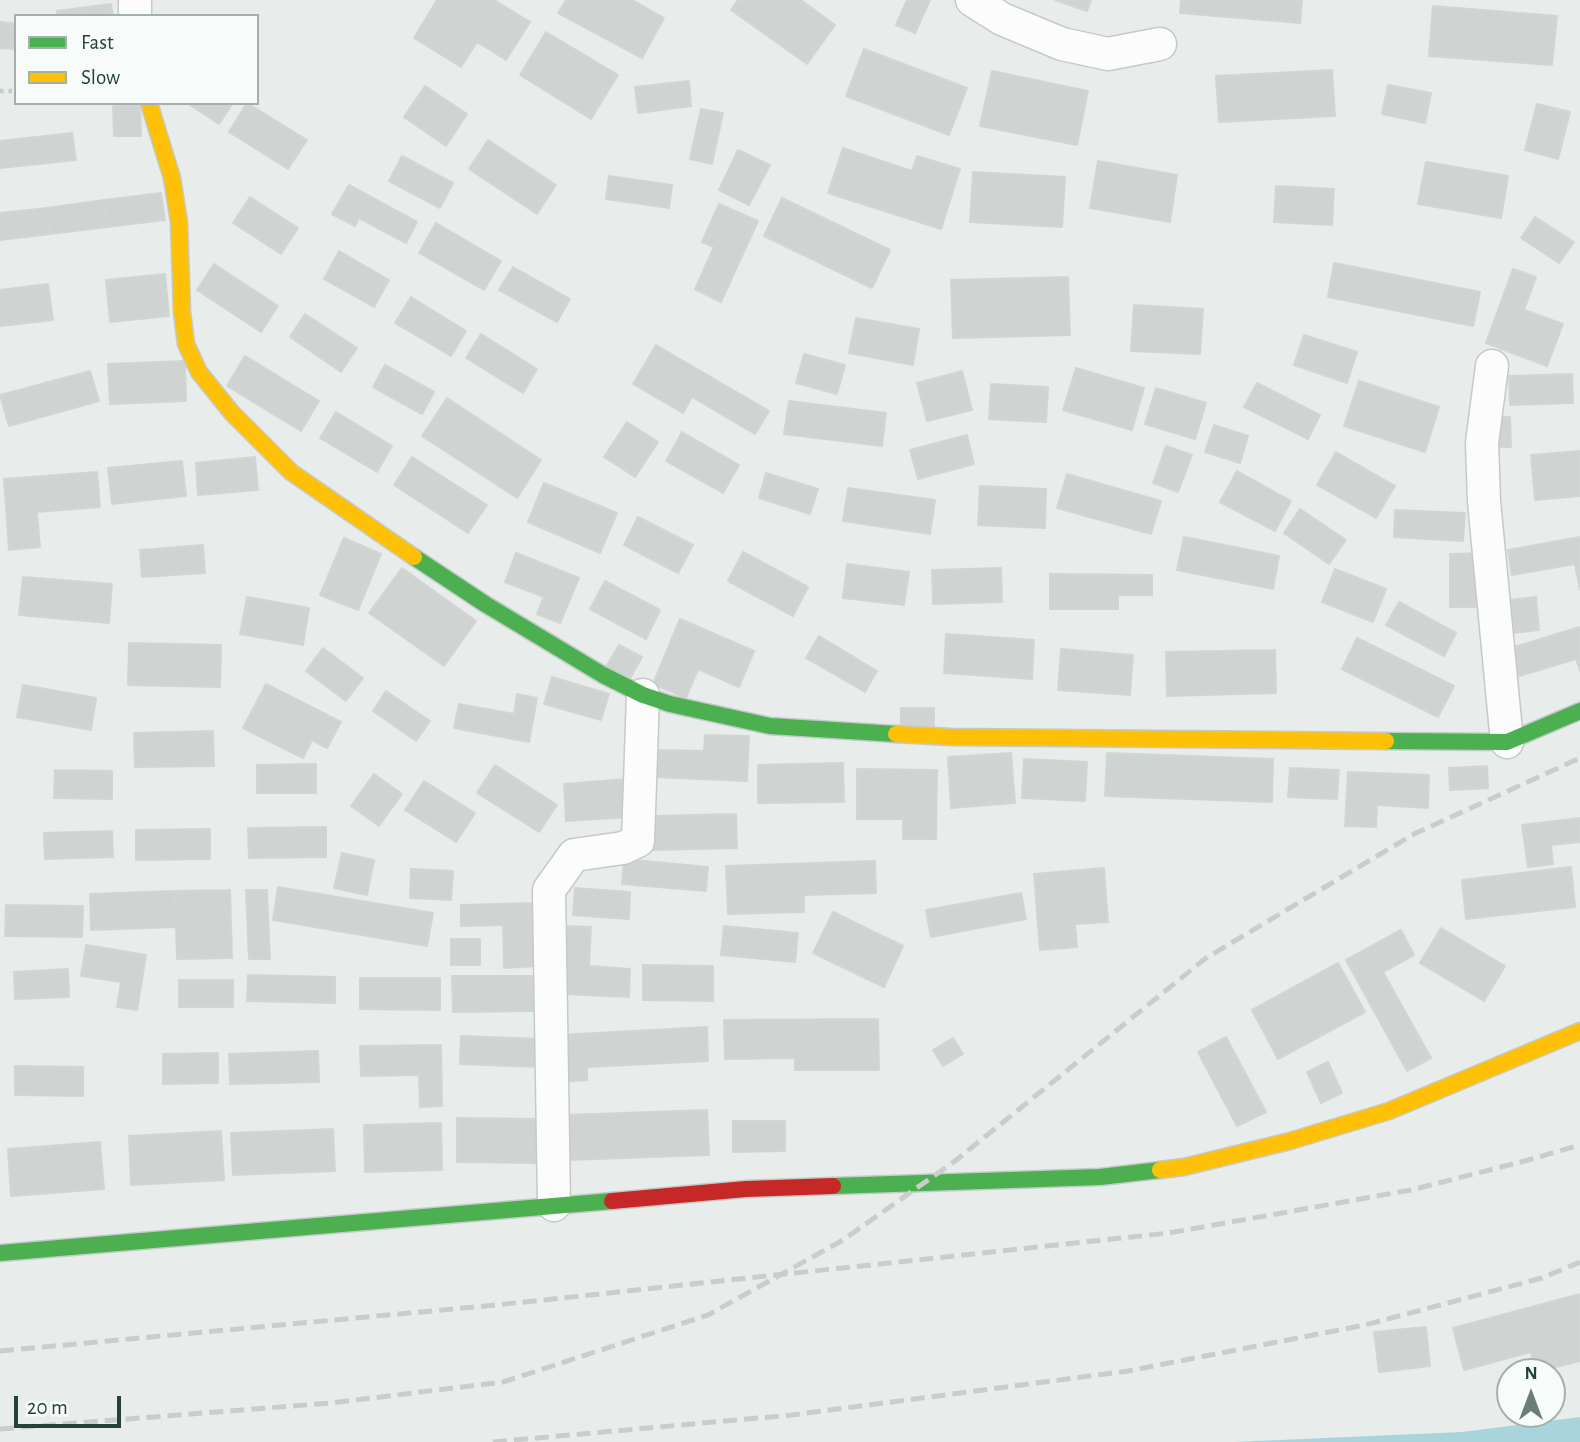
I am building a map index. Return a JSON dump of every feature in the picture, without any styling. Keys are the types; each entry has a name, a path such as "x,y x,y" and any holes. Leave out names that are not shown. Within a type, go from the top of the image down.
{"street":[{"path":"972,0 1002,19 1062,44 1108,54 1160,44"},
{"path":"150,105 172,178 179,222 182,312 186,344 199,372 232,413 291,472 362,523 485,604 603,675 643,695 670,704 770,726 951,737 1507,742 1580,711"},
{"path":"1492,366 1482,443 1484,500 1507,742"},
{"path":"554,1205 549,890 574,855 623,848 638,841 643,695"},
{"path":"0,1253 746,1189 1100,1177 1184,1167 1290,1141 1389,1111 1580,1031"}],"water":[{"path":"1580,1417 1580,1442 1234,1442 1462,1432 1496,1428 1566,1428 1566,1419"}],"building":[{"path":"437,0 494,0 530,22 506,60 477,42 461,67 414,38"},
{"path":"566,0 632,0 664,18 642,58 558,13"},
{"path":"738,0 801,0 835,25 807,64 731,10"},
{"path":"907,0 930,0 915,33 896,25"},
{"path":"1055,0 1091,0 1087,11"},
{"path":"1181,0 1302,0 1300,23 1180,13"},
{"path":"111,4 113,14 58,14 57,11"},
{"path":"1433,6 1557,16 1552,65 1429,56"},
{"path":"0,22 14,24 14,49 0,48"},
{"path":"546,32 618,75 591,119 520,75"},
{"path":"864,49 967,88 949,135 846,96"},
{"path":"1332,70 1335,116 1219,122 1216,76"},
{"path":"992,71 1088,91 1077,145 980,126"},
{"path":"689,81 691,106 638,113 635,87"},
{"path":"1388,85 1431,93 1425,123 1382,114"},
{"path":"425,86 467,114 446,146 404,117"},
{"path":"1537,104 1570,112 1558,159 1525,150"},
{"path":"113,105 140,105 141,136 114,136"},
{"path":"190,105 232,105 219,124"},
{"path":"246,105 250,105 307,140 288,169 229,132"},
{"path":"701,109 723,113 712,164 690,159"},
{"path":"72,133 76,160 0,168 0,141"},
{"path":"488,140 556,185 537,214 469,169"},
{"path":"843,148 912,171 917,156 960,169 941,229 828,193"},
{"path":"738,150 770,165 749,205 719,190"},
{"path":"402,156 453,183 440,208 389,181"},
{"path":"1098,161 1177,175 1170,222 1090,208"},
{"path":"1426,162 1508,176 1501,218 1418,204"},
{"path":"973,172 1065,177 1062,227 970,222"},
{"path":"609,176 672,185 669,208 606,199"},
{"path":"349,185 417,222 406,243 359,218 355,226 332,214"},
{"path":"1276,186 1334,189 1332,225 1274,222"},
{"path":"161,193 165,220 107,227 104,200"},
{"path":"250,197 298,228 281,254 233,223"},
{"path":"782,198 890,250 872,288 764,236"},
{"path":"104,200 107,227 50,234 47,208"},
{"path":"719,204 758,221 721,302 695,289 714,247 702,242"},
{"path":"47,208 50,234 0,240 0,213"},
{"path":"1535,217 1574,242 1559,263 1521,238"},
{"path":"436,223 501,261 484,290 419,253"},
{"path":"339,251 389,280 374,307 324,279"},
{"path":"1334,263 1480,292 1473,326 1328,297"},
{"path":"214,264 278,306 261,332 197,290"},
{"path":"513,267 570,299 557,322 499,290"},
{"path":"1513,269 1536,277 1524,310 1563,324 1547,366 1486,343"},
{"path":"165,274 169,316 110,322 106,280"},
{"path":"1068,277 1070,335 953,338 951,280"},
{"path":"48,284 53,320 0,326 0,290"},
{"path":"411,297 466,331 451,356 395,323"},
{"path":"1134,305 1203,309 1200,354 1131,351"},
{"path":"305,314 357,348 341,372 290,337"},
{"path":"856,318 919,329 913,365 849,353"},
{"path":"481,334 537,369 523,393 466,358"},
{"path":"1304,335 1357,352 1347,383 1294,365"},
{"path":"656,345 769,411 755,434 692,397 683,413 633,384"},
{"path":"804,354 845,365 837,394 796,383"},
{"path":"245,356 319,401 301,431 227,386"},
{"path":"185,361 186,401 110,404 108,364"},
{"path":"385,365 434,392 422,414 373,387"},
{"path":"1076,368 1144,388 1132,430 1063,410"},
{"path":"90,371 99,401 9,426 0,395"},
{"path":"962,371 972,410 927,421 917,383"},
{"path":"1572,374 1573,403 1510,405 1509,376"},
{"path":"1359,381 1439,407 1425,452 1344,426"},
{"path":"1257,383 1320,415 1308,439 1244,407"},
{"path":"991,384 1048,387 1046,422 989,419"},
{"path":"1156,388 1206,403 1195,439 1145,424"},
{"path":"447,398 541,460 517,498 422,436"},
{"path":"789,401 886,413 882,446 784,434"},
{"path":"336,412 392,446 377,472 320,438"},
{"path":"1496,417 1510,417 1511,447 1496,447"},
{"path":"627,422 658,442 635,477 604,457"},
{"path":"1214,425 1248,436 1240,463 1205,452"},
{"path":"682,432 739,465 723,493 666,461"},
{"path":"967,435 974,464 918,479 910,450"},
{"path":"1166,446 1192,455 1178,492 1153,483"},
{"path":"1580,451 1580,496 1535,500 1531,455"},
{"path":"1336,452 1395,486 1376,518 1317,485"},
{"path":"255,457 258,490 198,495 196,463"},
{"path":"412,457 487,505 468,533 394,485"},
{"path":"182,461 186,496 112,504 108,468"},
{"path":"1237,471 1291,501 1275,531 1220,502"},
{"path":"97,472 100,507 37,512 40,547 9,550 4,479"},
{"path":"766,473 818,489 810,514 759,498"},
{"path":"1067,474 1161,501 1151,534 1057,508"},
{"path":"544,483 617,513 600,553 528,522"},
{"path":"980,486 1046,489 1045,528 978,525"},
{"path":"848,488 935,500 930,534 843,521"},
{"path":"1300,509 1346,540 1329,564 1284,533"},
{"path":"1395,510 1465,513 1463,541 1394,537"},
{"path":"638,517 693,545 678,573 624,545"},
{"path":"1184,537 1279,556 1273,589 1177,570"},
{"path":"1580,537 1580,590 1575,564 1512,575 1508,550"},
{"path":"344,538 381,554 358,610 320,595"},
{"path":"203,545 205,573 142,577 140,550"},
{"path":"743,552 808,587 793,616 728,581"},
{"path":"516,553 579,578 560,623 537,614 544,597 505,582"},
{"path":"1480,553 1481,607 1450,607 1450,554"},
{"path":"847,564 909,572 904,605 843,598"},
{"path":"402,568 476,621 444,666 369,613"},
{"path":"1001,568 1002,602 933,604 932,570"},
{"path":"1335,569 1386,589 1373,622 1322,602"},
{"path":"1050,574 1152,575 1152,595 1118,595 1118,609 1050,609"},
{"path":"23,577 112,584 109,623 19,615"},
{"path":"605,581 660,610 646,639 590,609"},
{"path":"247,597 309,608 303,645 240,634"},
{"path":"1536,597 1539,630 1512,633 1508,600"},
{"path":"1399,602 1456,633 1444,656 1386,625"},
{"path":"680,619 754,651 739,687 698,669 686,698 653,684"},
{"path":"1580,627 1580,671 1576,659 1519,676 1511,648"},
{"path":"946,634 1034,640 1032,679 944,673"},
{"path":"819,636 877,671 865,692 806,658"},
{"path":"1357,638 1454,686 1438,717 1342,669"},
{"path":"129,643 221,645 220,687 128,685"},
{"path":"619,645 642,657 629,680 606,667"},
{"path":"323,648 363,678 346,701 306,671"},
{"path":"1061,649 1133,655 1130,695 1058,690"},
{"path":"1275,650 1276,693 1167,696 1166,652"},
{"path":"552,677 609,694 601,720 544,704"},
{"path":"266,684 341,722 327,748 312,740 303,758 243,728"},
{"path":"23,685 96,698 91,730 17,717"},
{"path":"386,691 430,721 416,741 373,711"},
{"path":"517,694 537,698 529,742 454,728 459,704 514,714"},
{"path":"901,708 934,708 934,727 901,726"},
{"path":"213,731 214,766 135,767 134,733"},
{"path":"705,735 749,736 747,781 654,777 655,750 704,751"},
{"path":"1011,753 1015,803 951,808 948,757"},
{"path":"1107,753 1273,759 1272,802 1105,796"},
{"path":"1024,759 1087,762 1085,801 1022,798"},
{"path":"843,763 844,802 758,803 758,765"},
{"path":"316,764 316,793 257,793 257,765"},
{"path":"495,765 557,805 539,832 477,793"},
{"path":"1487,766 1488,788 1450,790 1449,768"},
{"path":"1290,768 1339,770 1337,799 1288,797"},
{"path":"857,769 937,770 936,839 903,839 903,819 857,819"},
{"path":"55,770 112,771 112,799 54,798"},
{"path":"1348,772 1429,775 1428,808 1377,805 1376,827 1345,826"},
{"path":"374,774 402,794 379,826 351,806"},
{"path":"626,779 629,817 566,821 564,784"},
{"path":"424,781 475,813 456,842 405,810"},
{"path":"736,814 737,848 653,850 652,816"},
{"path":"1580,818 1580,842 1551,845 1553,864 1528,867 1522,825"},
{"path":"326,827 326,857 249,858 248,828"},
{"path":"210,829 210,859 136,860 136,830"},
{"path":"112,831 113,857 45,859 44,833"},
{"path":"342,853 374,860 367,895 334,888"},
{"path":"624,859 708,867 706,891 622,884"},
{"path":"875,861 876,893 804,895 804,912 728,914 726,866"},
{"path":"1571,867 1575,907 1466,919 1462,880"},
{"path":"1104,868 1108,922 1075,924 1077,947 1040,950 1034,874"},
{"path":"411,869 453,871 451,900 410,898"},
{"path":"278,887 433,913 427,946 273,920"},
{"path":"575,888 630,892 629,919 573,915"},
{"path":"230,890 232,958 177,959 175,891"},
{"path":"246,890 267,890 270,959 249,959"},
{"path":"175,891 176,927 91,930 90,894"},
{"path":"1021,893 1026,919 931,937 926,910"},
{"path":"534,903 536,966 504,968 503,925 461,926 461,905"},
{"path":"6,905 83,906 82,937 5,936"},
{"path":"833,912 903,946 884,987 813,953"},
{"path":"564,926 591,927 589,966 630,969 629,997 561,994"},
{"path":"724,926 798,933 795,962 721,955"},
{"path":"1441,928 1505,966 1484,1001 1420,963"},
{"path":"1401,930 1414,955 1383,972 1431,1058 1407,1071 1346,960"},
{"path":"451,939 480,939 480,965 451,965"},
{"path":"86,945 146,955 137,1010 117,1007 121,982 81,976"},
{"path":"1338,963 1365,1012 1278,1059 1252,1010"},
{"path":"643,965 713,966 713,1001 643,1000"},
{"path":"68,969 69,997 15,999 14,972"},
{"path":"248,975 335,977 335,1003 247,1001"},
{"path":"452,976 535,976 535,1011 453,1012"},
{"path":"360,978 440,978 440,1010 360,1009"},
{"path":"179,980 233,980 233,1007 179,1007"},
{"path":"878,1019 879,1070 795,1070 795,1058 725,1059 724,1020"},
{"path":"707,1027 708,1061 587,1067 587,1080 561,1082 559,1035"},
{"path":"461,1036 540,1039 539,1067 460,1064"},
{"path":"1226,1037 1266,1112 1237,1126 1198,1052"},
{"path":"953,1038 963,1054 943,1066 933,1050"},
{"path":"441,1045 442,1106 420,1107 419,1075 361,1076 360,1046"},
{"path":"318,1051 319,1082 230,1084 229,1054"},
{"path":"218,1053 218,1083 163,1084 163,1054"},
{"path":"1328,1062 1342,1093 1321,1103 1307,1072"},
{"path":"15,1066 83,1067 83,1096 15,1095"},
{"path":"707,1110 709,1155 567,1160 566,1115"},
{"path":"457,1118 539,1119 538,1163 457,1162"},
{"path":"733,1121 785,1121 785,1151 733,1152"},
{"path":"441,1123 442,1170 365,1172 364,1125"},
{"path":"333,1129 335,1171 233,1175 231,1133"},
{"path":"221,1131 224,1180 131,1185 129,1136"},
{"path":"100,1142 104,1189 11,1196 8,1149"},
{"path":"1580,1294 1580,1361 1566,1364 1566,1358 1532,1358 1531,1352 1509,1358 1496,1358 1496,1361 1464,1370 1453,1328"},
{"path":"1426,1327 1430,1366 1379,1372 1374,1332"}],"railway":[{"path":"0,1429 331,1403 503,1382 708,1315 843,1240 955,1161 1206,958 1414,834 1580,758"},
{"path":"0,1351 496,1305 1169,1233 1411,1190 1580,1145"},
{"path":"493,1442 792,1415 1128,1371 1365,1325 1542,1278 1580,1262"}],"traffic: fast":[{"path":"414,557 485,604 603,675 643,695 670,704 770,726 896,734"},
{"path":"1386,741 1507,742 1580,711"},
{"path":"833,1186 1100,1177 1160,1170"},
{"path":"0,1253 612,1201"}],"traffic: slow":[{"path":"150,105 172,178 179,222 182,312 186,344 199,372 232,413 291,472 414,557"},
{"path":"896,734 951,737 1386,741"},
{"path":"1160,1170 1184,1167 1290,1141 1389,1111 1580,1031"}],"traffic: jam":[{"path":"612,1201 746,1189 833,1186"}]}
